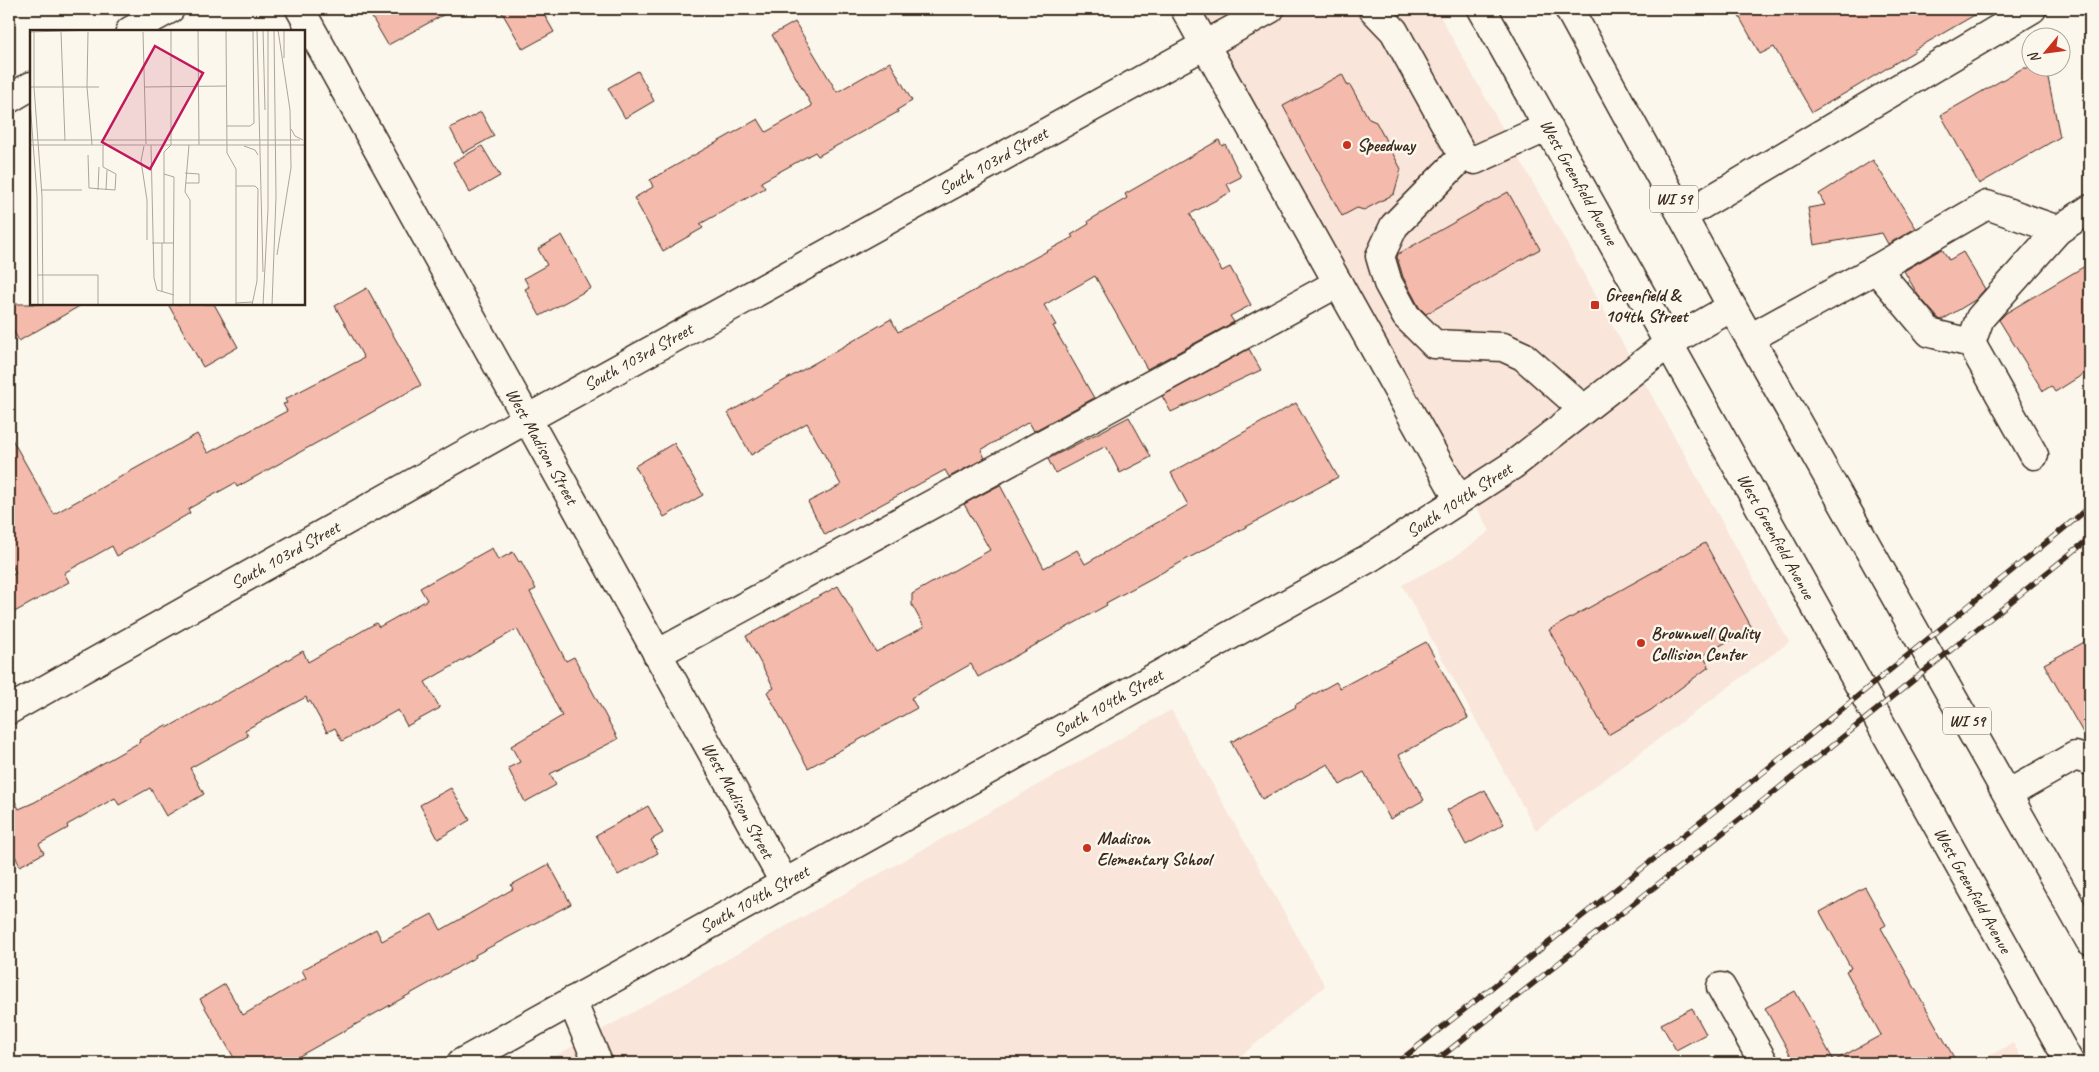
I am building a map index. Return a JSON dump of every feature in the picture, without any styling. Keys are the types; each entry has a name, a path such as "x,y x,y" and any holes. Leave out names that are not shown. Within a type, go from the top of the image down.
{"street":[{"path":"132,30 170,9"},
{"name":"West Madison Street","path":"300,9 784,882"},
{"path":"1185,9 1459,500"},
{"name":"South 103rd Street","path":"9,710 527,419 1270,9"},
{"path":"1373,9 1394,31 1463,156 1475,160 1548,127"},
{"name":"West Greenfield Avenue","path":"1482,9 2070,1063"},
{"name":"WI 59","path":"1569,9 1732,307 2090,941"},
{"path":"1683,216 2028,10"},
{"path":"9,99 30,87"},
{"path":"1463,156 1394,226 1380,256 1388,283 1406,316 1434,344 1504,347 1523,356 1583,409"},
{"path":"1750,338 1987,205 2058,230"},
{"path":"1971,344 1980,318 2058,230 2090,209"},
{"path":"1876,269 1930,333 1971,344 2034,455"},
{"path":"657,654 1338,283"},
{"name":"South 104th Street","path":"461,1063 1371,557 1513,465 1669,343 1732,307"},
{"path":"2008,794 2075,756 2090,761"},
{"path":"1721,988 1764,1063"},
{"path":"572,1001 598,1063"}],"shaded area":[{"path":"1196,9 1436,9 1789,642 1536,830 1402,585 1453,558 1490,531"},
{"name":"Madison Elementary School","path":"1171,710 1325,986 1232,1063 543,1063"},
{"path":"2013,1043 2024,1063 1977,1063"}],"building":[{"path":"367,9 454,9 388,45"},
{"path":"500,9 541,9 554,32 523,49"},
{"path":"1735,9 1985,9 1812,112 1774,47 1760,54"},
{"path":"795,22 837,92 890,62 912,101 897,110 898,112 818,156 815,152 761,182 765,188 700,224 703,228 663,251 634,198 653,187 650,180 758,119 766,132 812,106 772,35"},
{"path":"2022,69 2022,78 2048,78 2060,137 1979,184 1941,115"},
{"path":"638,71 654,101 625,118 608,88"},
{"name":"Speedway","path":"1342,74 1369,119 1376,122 1401,169 1394,194 1364,210 1357,208 1342,216 1283,106"},
{"path":"481,112 494,136 463,153 450,128"},
{"path":"1219,140 1222,146 1225,144 1241,177 1227,184 1231,192 1190,214 1222,271 1230,267 1251,305 1230,316 1234,322 1147,369 1095,276 1044,305 1056,325 1053,326 1094,398 1034,431 1029,422 981,450 985,458 949,477 945,470 825,535 808,502 841,485 807,423 751,455 728,413 891,319 898,332 1073,237 1071,235 1089,224 1088,221 1127,198 1125,194"},
{"path":"482,146 500,176 470,193 453,162"},
{"path":"1873,160 1916,228 1888,244 1882,233 1814,245 1808,208 1825,205 1819,194"},
{"path":"1508,192 1540,249 1426,314 1419,307 1403,277 1397,257 1398,254"},
{"path":"562,235 591,288 540,316 525,289 529,287 524,278 547,265 538,249"},
{"path":"1942,249 1949,260 1963,252 1985,289 1975,300 1942,320 1918,295 1904,271"},
{"path":"2090,263 2090,370 2055,392 2051,386 2043,391 1999,320 2006,313"},
{"path":"367,288 421,385 237,487 235,483 188,509 190,513 117,556 112,546 64,573 69,582 9,615 9,577 16,573 9,559 9,434 54,514 197,434 208,453 287,411 283,404 287,403 285,399 364,358 335,306"},
{"path":"9,304 81,305 19,341 9,323"},
{"path":"169,305 215,305 238,347 203,367"},
{"path":"1249,349 1261,370 1171,412 1162,396"},
{"path":"1296,403 1338,477 1106,603 1107,605 978,677 971,664 911,698 917,708 808,768 767,692 774,688 746,636 838,586 876,652 924,627 912,605 912,594 990,550 964,504 1000,485 1044,568 1077,550 1085,564 1188,505 1171,473"},
{"path":"1129,417 1151,457 1120,473 1106,446 1055,473 1048,459"},
{"path":"674,443 703,495 664,517 635,466"},
{"name":"Brownwell Quality Collision Center","path":"1705,543 1752,628 1703,655 1709,667 1651,710 1608,735 1549,630"},
{"path":"492,548 498,560 513,552 519,562 521,561 536,589 530,592 566,661 574,657 618,739 550,774 556,785 525,802 508,768 520,762 511,746 562,716 517,629 425,682 440,708 407,726 398,710 342,741 335,728 327,732 306,697 245,730 248,736 190,768 204,794 166,816 150,788 119,805 115,798 67,825 68,828 39,844 44,853 20,866 15,856 9,859 9,790 19,809 35,802 140,742 139,740 166,725 167,728 303,651 308,662 376,623 379,627 427,600 420,588"},
{"path":"2090,639 2090,745 2044,664"},
{"path":"1426,642 1468,718 1399,755 1424,800 1390,819 1364,772 1340,785 1328,764 1262,799 1231,742 1296,707 1295,705 1336,682 1340,688"},
{"path":"451,788 470,820 438,839 420,805"},
{"path":"1485,790 1504,824 1466,845 1447,810"},
{"path":"648,806 663,833 651,840 658,853 618,875 596,835"},
{"path":"549,864 571,904 475,955 476,957 287,1063 237,1063 200,999 225,984 243,1015 306,978 302,970 376,929 382,941 432,914 441,930 513,889 511,885"},
{"path":"1865,887 1886,925 1881,928 1957,1063 1795,1063 1765,1008 1795,991 1834,1061 1881,1035 1846,971 1851,968 1820,912"},
{"path":"1692,1008 1706,1034 1676,1050 1661,1024"}],"railway":[{"path":"1397,1063 1810,735 2090,507"},
{"path":"1433,1063 2090,538"}],"place":[{"name":"Speedway","path":"1347,145"},
{"name":"Greenfield & 104th Street","path":"1595,305"},
{"name":"Brownwell Quality Collision Center","path":"1641,643"},
{"name":"Madison Elementary School","path":"1087,848"}]}
